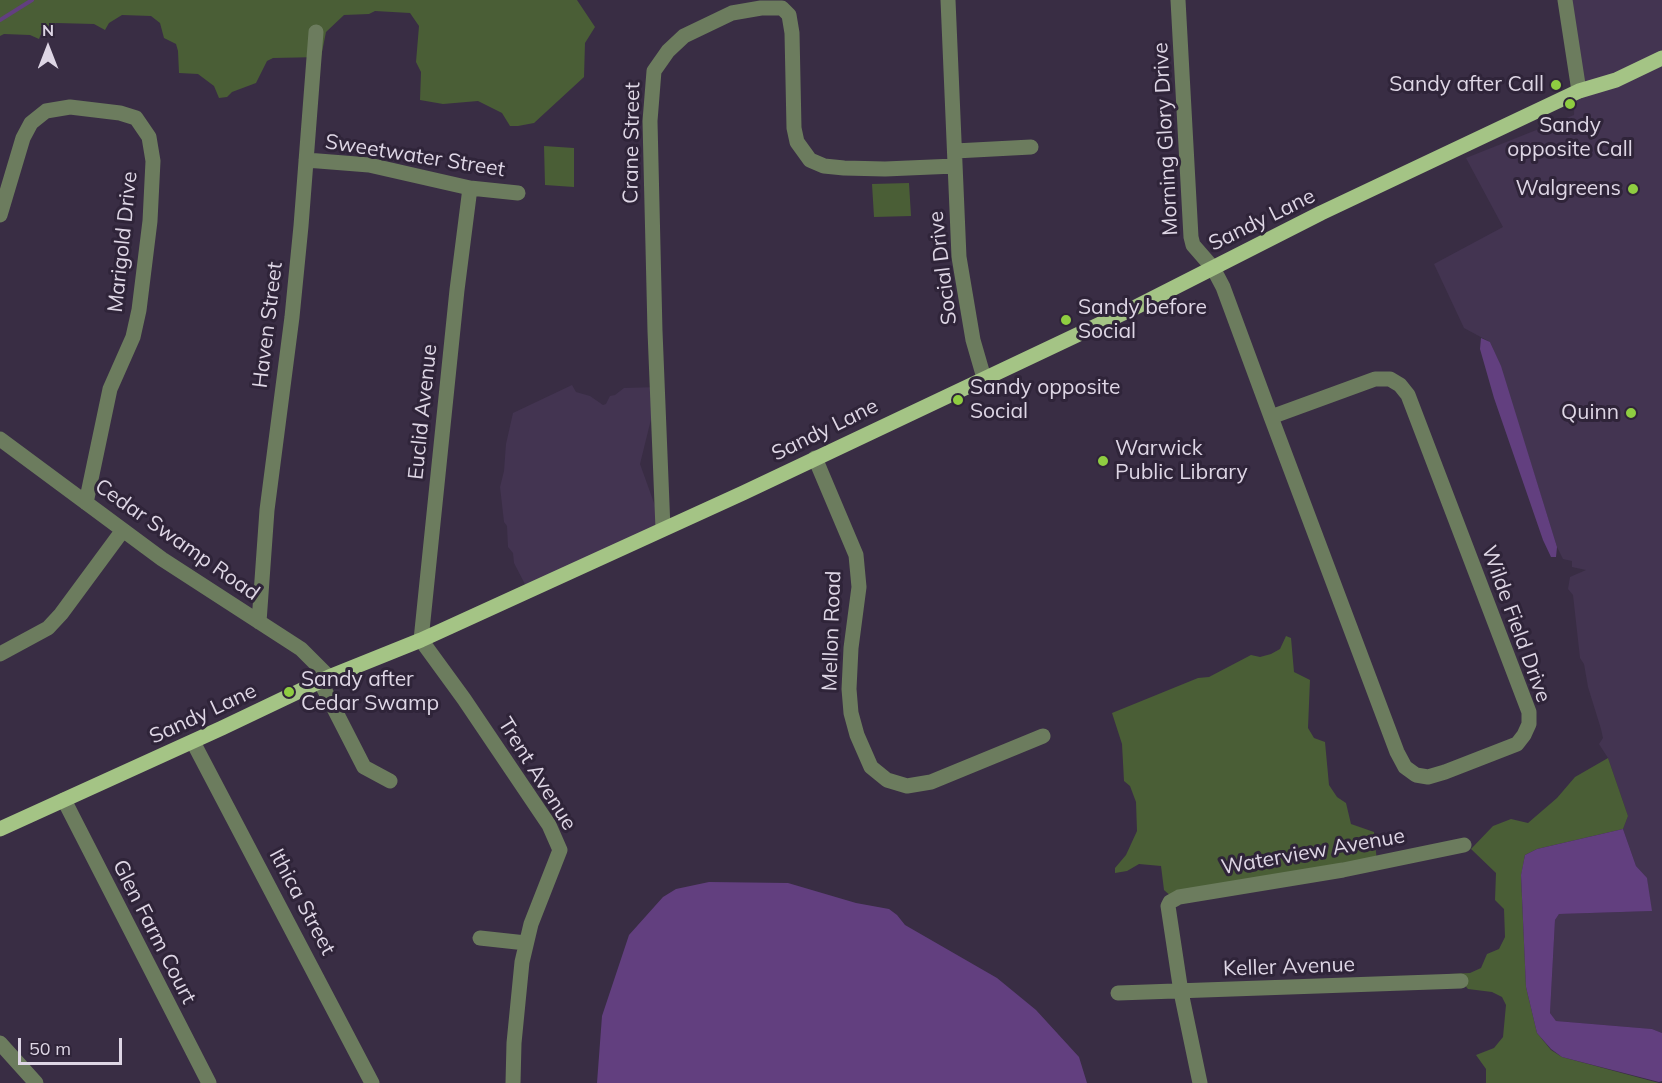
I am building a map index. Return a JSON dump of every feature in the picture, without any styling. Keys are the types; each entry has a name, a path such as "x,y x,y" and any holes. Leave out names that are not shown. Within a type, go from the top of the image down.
{"main road":[{"name":"Sandy Lane","path":"0,829 193,742 325,679 421,640 663,529 1134,308 1321,213 1579,91 1616,80 1662,58"},
{"path":"1632,73 1662,71"}],"street":[{"name":"Social Drive","path":"948,0 959,257 973,340 984,378"},
{"name":"Morning Glory Drive","path":"1178,0 1191,237 1193,245 1212,268"},
{"path":"1565,0 1579,91"},
{"name":"Crane Street","path":"663,529 650,121 654,71 668,51 684,36 732,13 761,8 782,8 789,15 792,33 794,128 797,142 810,160 824,166 885,169 955,158"},
{"name":"Haven Street","path":"259,622 267,510 291,317 316,32"},
{"name":"Marigold Drive","path":"0,215 23,138 31,123 46,111 70,107 120,113 136,118 149,136 153,161 150,221 138,310 133,337 110,389 86,503"},
{"path":"955,158 1030,147"},
{"name":"Sweetwater Street","path":"306,160 369,165 470,188 518,193"},
{"name":"Euclid Avenue","path":"421,640 457,290 470,188"},
{"name":"Wilde Field Drive","path":"1212,268 1224,287 1270,417 1397,752 1405,767 1416,776 1434,776 1517,744 1529,724 1526,705 1408,395 1400,385 1390,379 1375,379 1270,417"},
{"name":"Cedar Swamp Road","path":"0,439 162,559 301,649 325,679 364,767 390,781"},
{"name":"Mellon Road","path":"815,458 856,555 859,588 850,657 849,689 851,713 857,735 871,767 887,780 907,786 931,782 1043,736"},
{"path":"0,654 48,628 61,614 123,530"},
{"name":"Trent Avenue","path":"421,640 471,709 549,825 560,850 526,943 518,993 513,1083"},
{"name":"Ithica Street","path":"193,742 372,1083"},
{"name":"Glen Farm Court","path":"64,800 209,1083"},
{"name":"Waterview Avenue","path":"1181,992 1168,906 1170,902 1179,897 1342,870 1464,845"},
{"path":"480,938 526,943"},
{"name":"Keller Avenue","path":"1118,993 1461,981"},
{"path":"1181,992 1200,1083"},
{"path":"0,1043 36,1083"}],"shaded area":[{"path":"1566,0 1662,0 1662,1033 1652,1029 1556,1021 1550,1013 1555,920 1559,914 1651,911 1647,879 1636,866 1623,829 1628,816 1608,758 1599,744 1603,738 1588,687 1584,664 1580,658 1573,595 1568,589 1570,577 1586,570 1572,567 1572,561 1563,559 1557,547 1499,363 1490,342 1464,328 1434,264 1503,227 1466,158 1574,115 1575,78"},
{"path":"1481,338 1490,342 1501,366 1557,547 1556,557 1551,557 1543,540 1494,398 1480,349"},
{"path":"572,385 576,392 590,396 603,405 610,396 624,388 659,387 640,464 663,528 528,590 514,563 513,553 508,547 507,526 504,522 500,487 506,444 513,413"},
{"path":"1623,829 1636,866 1647,878 1652,911 1559,914 1555,920 1550,1013 1556,1021 1652,1029 1662,1033 1662,1081 1659,1082 1562,1057 1551,1049 1537,1033 1526,987 1521,875 1525,855 1537,849"},
{"path":"709,882 788,883 856,903 889,909 905,925 997,978 1036,1010 1079,1057 1087,1083 597,1083 602,1016 629,935 663,897 676,889"}],"green space":[{"path":"0,0 577,0 595,27 585,43 584,77 534,123 510,126 502,113 478,101 443,104 420,100 421,72 416,62 419,26 410,13 375,11 369,14 344,15 326,32 321,57 273,58 267,61 256,83 232,92 227,97 219,98 214,86 198,74 179,73 176,44 164,38 160,23 151,16 122,15 109,23 105,30 94,24 56,23 43,29 39,39 30,35 4,34 0,36"},
{"path":"544,146 574,148 574,187 545,185"},
{"path":"909,183 911,216 874,217 872,184"},
{"path":"1286,636 1291,638 1294,672 1310,680 1308,728 1314,738 1325,742 1329,785 1337,797 1346,803 1351,824 1374,832 1377,862 1173,898 1164,890 1161,866 1139,864 1127,871 1115,873 1115,868 1126,855 1137,831 1136,802 1130,786 1124,781 1122,744 1112,713 1198,678 1209,677 1251,655 1260,657 1271,654 1280,649"},
{"path":"1608,758 1628,816 1623,829 1537,849 1525,855 1521,876 1526,987 1537,1033 1551,1050 1562,1057 1659,1083 1486,1083 1486,1069 1476,1055 1494,1048 1503,1037 1506,1005 1502,997 1492,992 1468,989 1461,981 1437,984 1449,974 1470,973 1481,968 1487,954 1499,949 1505,937 1504,909 1495,900 1496,873 1471,849 1493,826 1511,819 1528,823 1557,798 1575,777"}],"waterway":[{"path":"0,20 32,0"}],"place":[{"name":"Sandy after Call","path":"1556,85"},
{"name":"Sandy opposite Call","path":"1570,104"},
{"name":"Walgreens","path":"1633,189"},
{"name":"Sandy before Social","path":"1066,320"},
{"name":"Sandy opposite Social","path":"958,400"},
{"name":"Quinn","path":"1631,413"},
{"name":"Warwick Public Library","path":"1103,461"},
{"name":"Sandy after Cedar Swamp","path":"289,692"}]}
